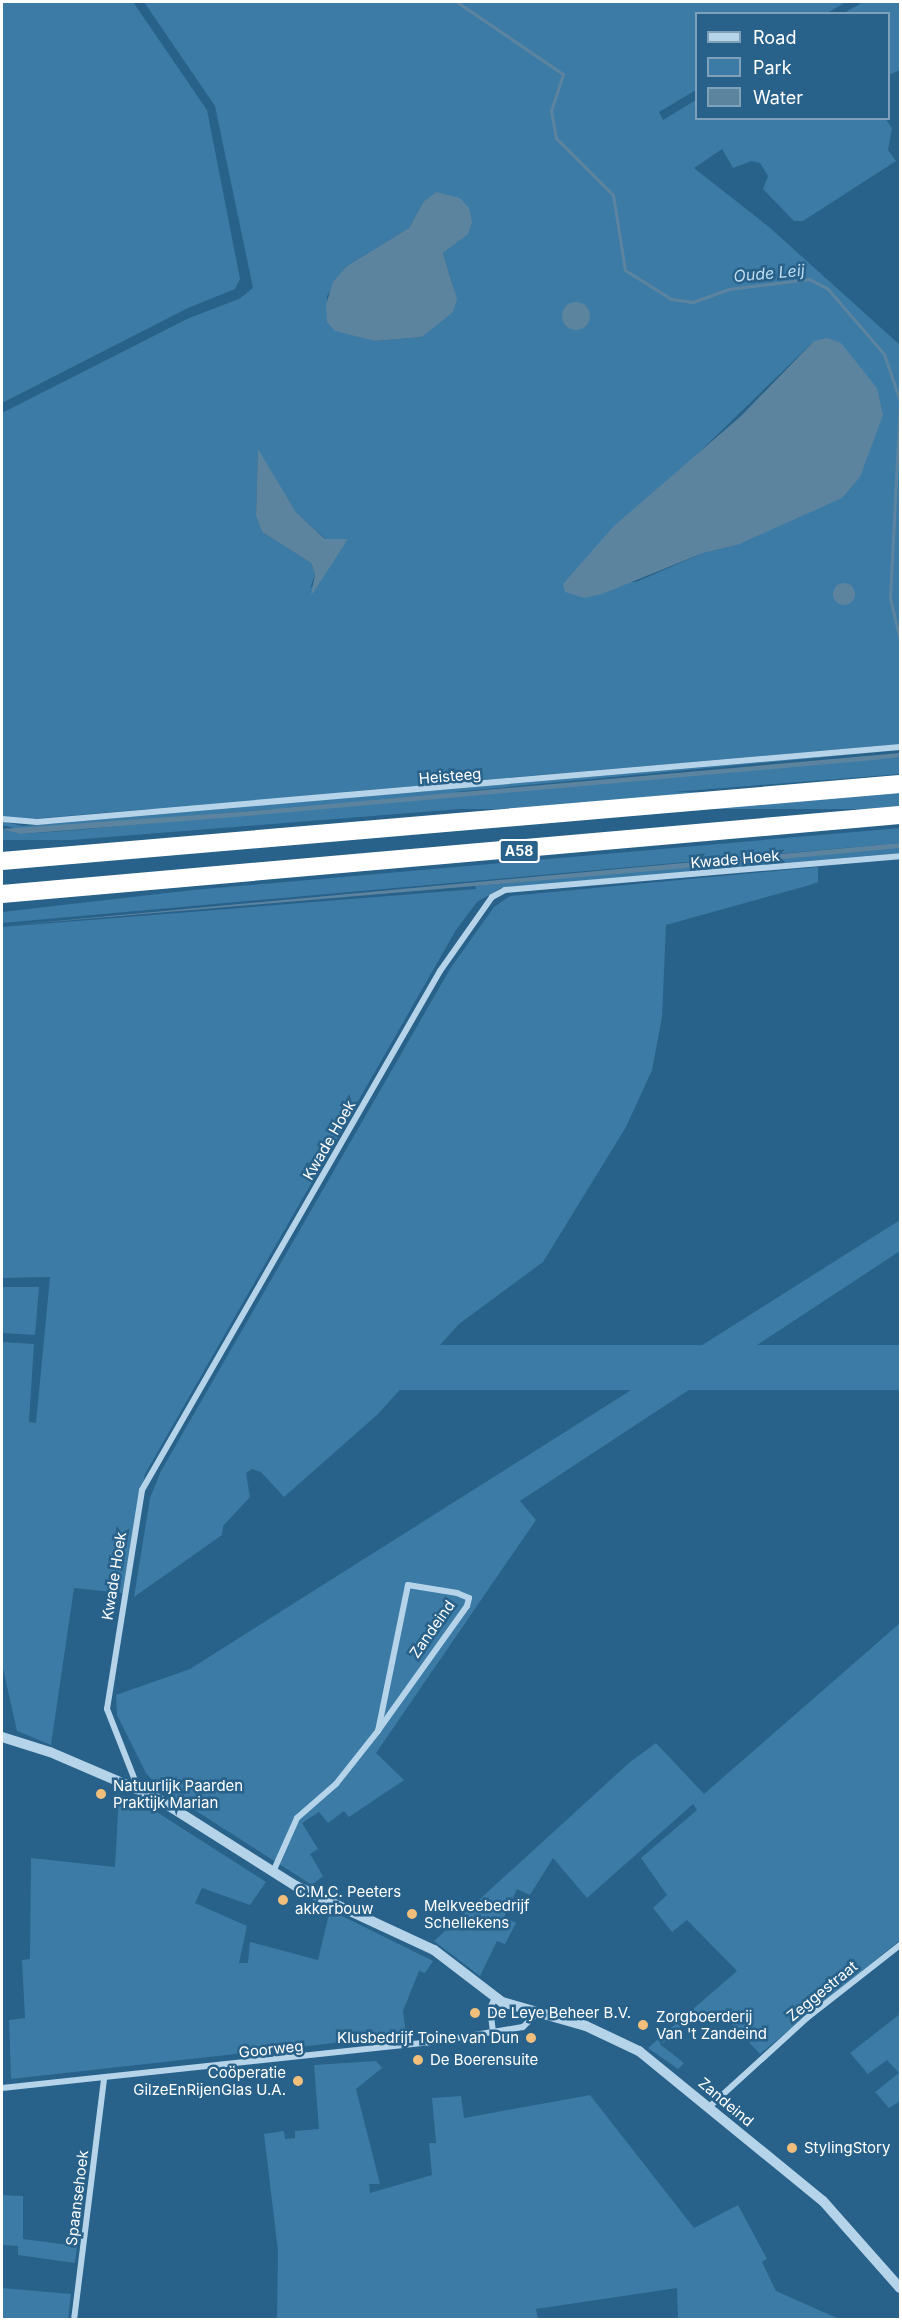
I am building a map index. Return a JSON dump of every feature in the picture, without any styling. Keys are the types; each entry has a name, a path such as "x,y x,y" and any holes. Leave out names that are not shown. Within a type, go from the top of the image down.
{"highway":[{"name":"A58","path":"2,861 900,784"},
{"name":"A58","path":"2,894 900,815"}],"street":[{"name":"Heisteeg","path":"2,819 29,823 900,747"},
{"name":"Kwade Hoek","path":"138,1788 106,1709 142,1490 440,971 492,897 505,890 900,856"},
{"name":"Zandeind","path":"272,1872 297,1818 336,1784 378,1731 467,1606 469,1598 408,1585 378,1731"},
{"name":"Zandeind","path":"2,1737 138,1788 272,1872 434,1950 495,1998 536,2014 586,2026 627,2044 823,2201 900,2288"},
{"name":"Zeggestraat","path":"708,2108 801,2024 900,1945"},
{"path":"493,2032 490,2008 495,1998"},
{"name":"Goorweg","path":"2,2088 104,2080 493,2032 528,2024 536,2014"},
{"name":"Spaansehoek","path":"74,2319 104,2080"}],"green space":[{"path":"2,2 133,2 207,110 240,279 235,289 188,308 2,403"},
{"path":"144,2 846,2 829,12 695,12 695,91 659,112 663,120 695,101 695,120 886,120 892,128 888,150 896,161 803,221 794,221 763,189 768,176 760,163 752,161 733,168 722,149 694,168 769,227 900,345 900,744 20,820 2,817 2,413 189,318 239,299 253,288 215,106","holes":["436,192 458,241 443,253 453,285 422,337 375,341 327,322 327,296 347,266 409,228 424,201","814,341 737,545 703,553 636,582 564,583","258,450 296,512 326,539 348,539 310,589 315,574 311,563 262,532 256,516"]},
{"path":"863,2 900,2 900,70 890,75 890,12 846,12"},
{"path":"900,750 240,812 22,830 2,825 2,821 22,826 61,823"},
{"path":"900,757 900,774 71,840 2,840 2,829 20,834 65,831"},
{"path":"2,792 900,792 900,809 2,809"},
{"path":"900,828 900,843 2,923 2,912 193,890"},
{"path":"900,847 900,853 501,888 477,902 456,930 145,1474 122,1593 74,1588 51,1745 17,1731 2,1664 2,1342 34,1344 29,1422 36,1423 50,1277 2,1278 2,927 476,889 475,886"},
{"path":"818,867 818,882 666,925 662,1017 652,1070 626,1127 543,1262 459,1324 378,1414 284,1497 261,1472 252,1469 246,1473 250,1497 223,1526 222,1535 134,1597 150,1498 161,1471 450,969 494,907 510,896"},
{"path":"900,1220 900,1251 520,1501 536,1520 376,1753 404,1780 349,1817 344,1811 328,1823 319,1812 302,1823 318,1849 310,1854 323,1876 312,1885 157,1786 146,1773 117,1715 116,1695 190,1669"},
{"path":"2,1287 39,1287 35,1335 2,1333"},
{"path":"337,1345 900,1345 900,1390 337,1390"},
{"path":"900,1623 900,1940 760,2054 722,2014 704,2023 694,2014 661,2045 684,2063 678,2069 648,2048 737,1971 687,1920 672,1932 653,1908 667,1895 641,1858 697,1810 693,1804 587,1898 553,1858 530,1895 517,1889 504,1917 516,1923 505,1944 497,1941 480,1976 434,1941 630,1762 656,1743 704,1794"},
{"path":"119,1794 152,1809 266,1882 250,1905 202,1888 195,1903 247,1926 239,1963 248,1963 250,1942 318,1960 330,1910 433,1961 425,1973 419,1971 403,2011 406,2035 11,2079 9,2020 25,2018 22,1960 30,1959 31,1858 115,1867"},
{"path":"900,2014 900,2101 889,2108 875,2092 899,2073 887,2060 868,2074 850,2053"},
{"path":"376,2061 382,2068 356,2089 380,2184 369,2184 370,2193 432,2175 429,2143 436,2143 432,2098 461,2096 464,2118 590,2095 694,2228 738,2205 767,2259 762,2262 776,2291 839,2319 678,2319 677,2288 536,2309 538,2319 277,2319 278,2251 264,2134 284,2131 285,2139 295,2138 295,2131 319,2129 314,2065"},
{"path":"2,2195 23,2196 23,2239 77,2246 75,2263 18,2255 18,2246 2,2245"},
{"path":"2,2288 71,2294 68,2319 2,2319"}],"water":[{"path":"436,192 460,198 469,208 472,222 468,234 443,253 457,299 453,312 422,337 375,341 335,331 327,322 326,305 333,282 347,266 409,228 424,201"},
{"path":"576,302 586,306 590,316 586,326 576,330 566,326 562,316 566,306"},
{"path":"827,338 841,343 877,388 883,415 860,477 842,498 737,545 703,553 602,594 584,598 565,592 563,584 614,526 741,416 814,341"},
{"path":"258,449 296,512 325,539 348,539 311,596 315,574 311,563 262,532 256,516"},
{"path":"844,583 852,586 855,594 852,602 844,605 836,602 833,594 836,586"},
{"path":"900,753 900,757 874,760 235,817 20,834 2,829 240,812"},
{"path":"900,843 899,848 687,868 2,926"}],"waterway":[{"name":"Oude Leij","path":"457,2 563,74 551,110 556,138 613,195 625,270 671,299 693,302 729,289 809,279 827,288 884,354 900,401 890,598 900,640"}],"place":[{"name":"Natuurlijk Paarden Praktijk Marian","path":"101,1794"},
{"name":"C.M.C. Peeters akkerbouw","path":"283,1900"},
{"name":"Melkveebedrijf Schellekens","path":"412,1914"},
{"name":"De Leye Beheer B.V.","path":"475,2013"},
{"name":"Zorgboerderij Van 't Zandeind","path":"643,2025"},
{"name":"Klusbedrijf Toine van Dun","path":"531,2038"},
{"name":"De Boerensuite","path":"418,2060"},
{"name":"Coöperatie GilzeEnRijenGlas U.A.","path":"298,2081"},
{"name":"StylingStory","path":"792,2148"}]}
